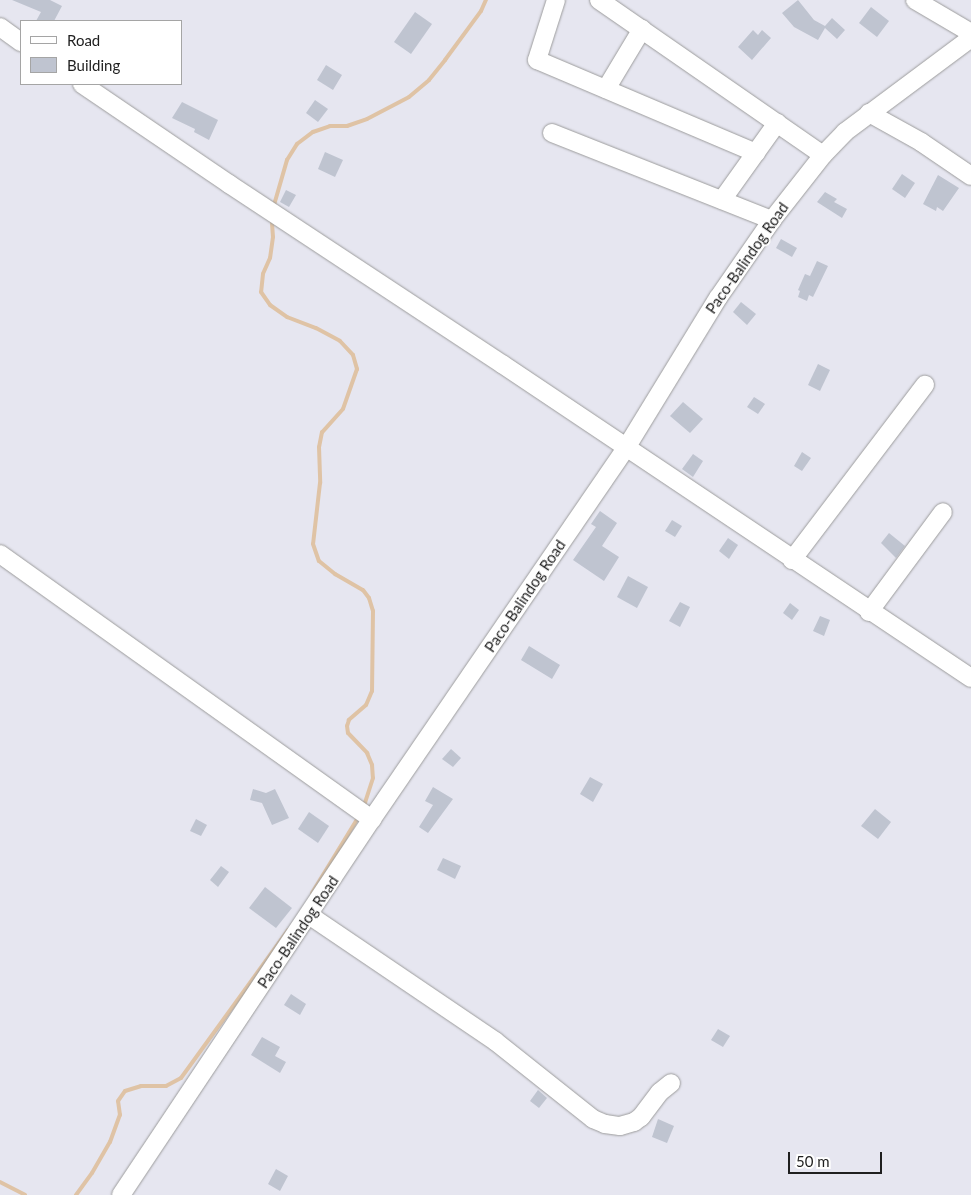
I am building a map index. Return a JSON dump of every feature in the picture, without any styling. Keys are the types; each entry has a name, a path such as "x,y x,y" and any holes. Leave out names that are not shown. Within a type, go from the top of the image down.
{"street":[{"path":"556,0 536,60 756,154"},
{"path":"599,0 822,154"},
{"path":"915,0 971,32"},
{"path":"0,27 20,41"},
{"path":"606,90 642,29"},
{"name":"Paco-Balindog Road","path":"121,1195 372,819 626,448 718,298 772,220 822,154 869,113 971,38"},
{"path":"83,85 869,612 971,678"},
{"path":"869,113 921,142 971,176"},
{"path":"722,200 777,123"},
{"path":"552,133 772,220"},
{"path":"792,560 925,385"},
{"path":"869,612 943,512"},
{"path":"0,554 372,819"},
{"path":"309,915 495,1041 594,1119 605,1124 620,1126 634,1122 641,1118 660,1092 671,1083"}],"building":[{"path":"12,0 50,0 62,6 55,20 37,20 41,12"},
{"path":"798,0 814,20 825,26 832,18 845,30 837,39 825,28 818,40 794,27 782,13"},
{"path":"871,7 889,21 877,37 859,23"},
{"path":"415,12 432,24 411,54 394,42"},
{"path":"753,30 758,35 762,30 771,38 752,60 738,47"},
{"path":"326,65 342,75 333,90 317,80"},
{"path":"315,100 328,109 318,122 306,113"},
{"path":"182,102 218,120 209,140 194,132 195,129 172,118"},
{"path":"325,152 343,160 335,177 318,169"},
{"path":"902,174 915,183 905,198 892,189"},
{"path":"938,175 959,188 943,211 937,207 936,211 923,204"},
{"path":"286,190 296,195 289,207 280,202"},
{"path":"825,192 837,199 834,202 847,209 842,218 817,202"},
{"path":"781,239 797,248 792,257 776,248"},
{"path":"817,261 828,266 813,297 809,295 807,301 798,297 800,291 798,290 805,274 810,276"},
{"path":"741,302 756,314 747,325 733,312"},
{"path":"818,364 830,370 820,391 808,385"},
{"path":"754,397 765,404 758,414 747,407"},
{"path":"683,402 703,419 690,433 670,416"},
{"path":"802,452 811,458 802,471 794,466"},
{"path":"693,454 703,461 693,477 682,469"},
{"path":"600,511 617,523 602,546 619,557 604,581 573,560 596,527 591,524"},
{"path":"672,520 682,526 675,537 665,531"},
{"path":"889,533 905,546 896,558 881,543"},
{"path":"728,538 738,545 729,559 719,551"},
{"path":"628,576 648,587 637,608 617,597"},
{"path":"680,602 690,607 680,627 669,621"},
{"path":"790,603 799,610 792,620 783,613"},
{"path":"820,616 830,620 824,636 813,631"},
{"path":"529,646 560,665 552,679 521,660"},
{"path":"451,749 461,758 453,767 442,759"},
{"path":"590,777 603,784 593,802 580,794"},
{"path":"433,787 453,799 428,833 419,827 433,805 425,801"},
{"path":"253,789 266,793 275,789 289,818 272,825 262,803 250,800"},
{"path":"875,809 891,822 878,839 861,826"},
{"path":"309,812 329,826 318,843 298,829"},
{"path":"196,819 207,825 201,836 190,831"},
{"path":"443,858 461,866 455,879 437,870"},
{"path":"221,866 229,872 218,887 210,880"},
{"path":"265,887 292,908 276,928 249,908"},
{"path":"291,994 306,1004 300,1015 284,1005"},
{"path":"718,1029 730,1036 723,1047 711,1040"},
{"path":"262,1037 280,1047 275,1056 286,1062 280,1073 251,1055"},
{"path":"538,1090 547,1098 539,1108 530,1101"},
{"path":"658,1119 674,1126 667,1143 652,1137"},
{"path":"276,1169 288,1176 280,1191 268,1184"}],"waterway":[{"path":"274,205 287,160 297,144 313,132 330,126 347,126 367,119 409,97 429,80 445,60 481,11 486,0"},
{"path":"272,223 273,237 270,258 263,274 261,292 270,305 287,317 316,328 340,341 353,355 357,369 343,409 322,432 319,447 320,483 313,544 319,561 335,574 363,590 369,598 373,611 372,691 366,705 349,720 347,726 348,733 367,753 372,765 373,778 364,806"},
{"path":"312,893 359,816"},
{"path":"76,1195 92,1173 110,1142 120,1115 118,1101 125,1091 141,1086 166,1086 181,1078 288,930"},
{"path":"0,1182 25,1195"}]}
